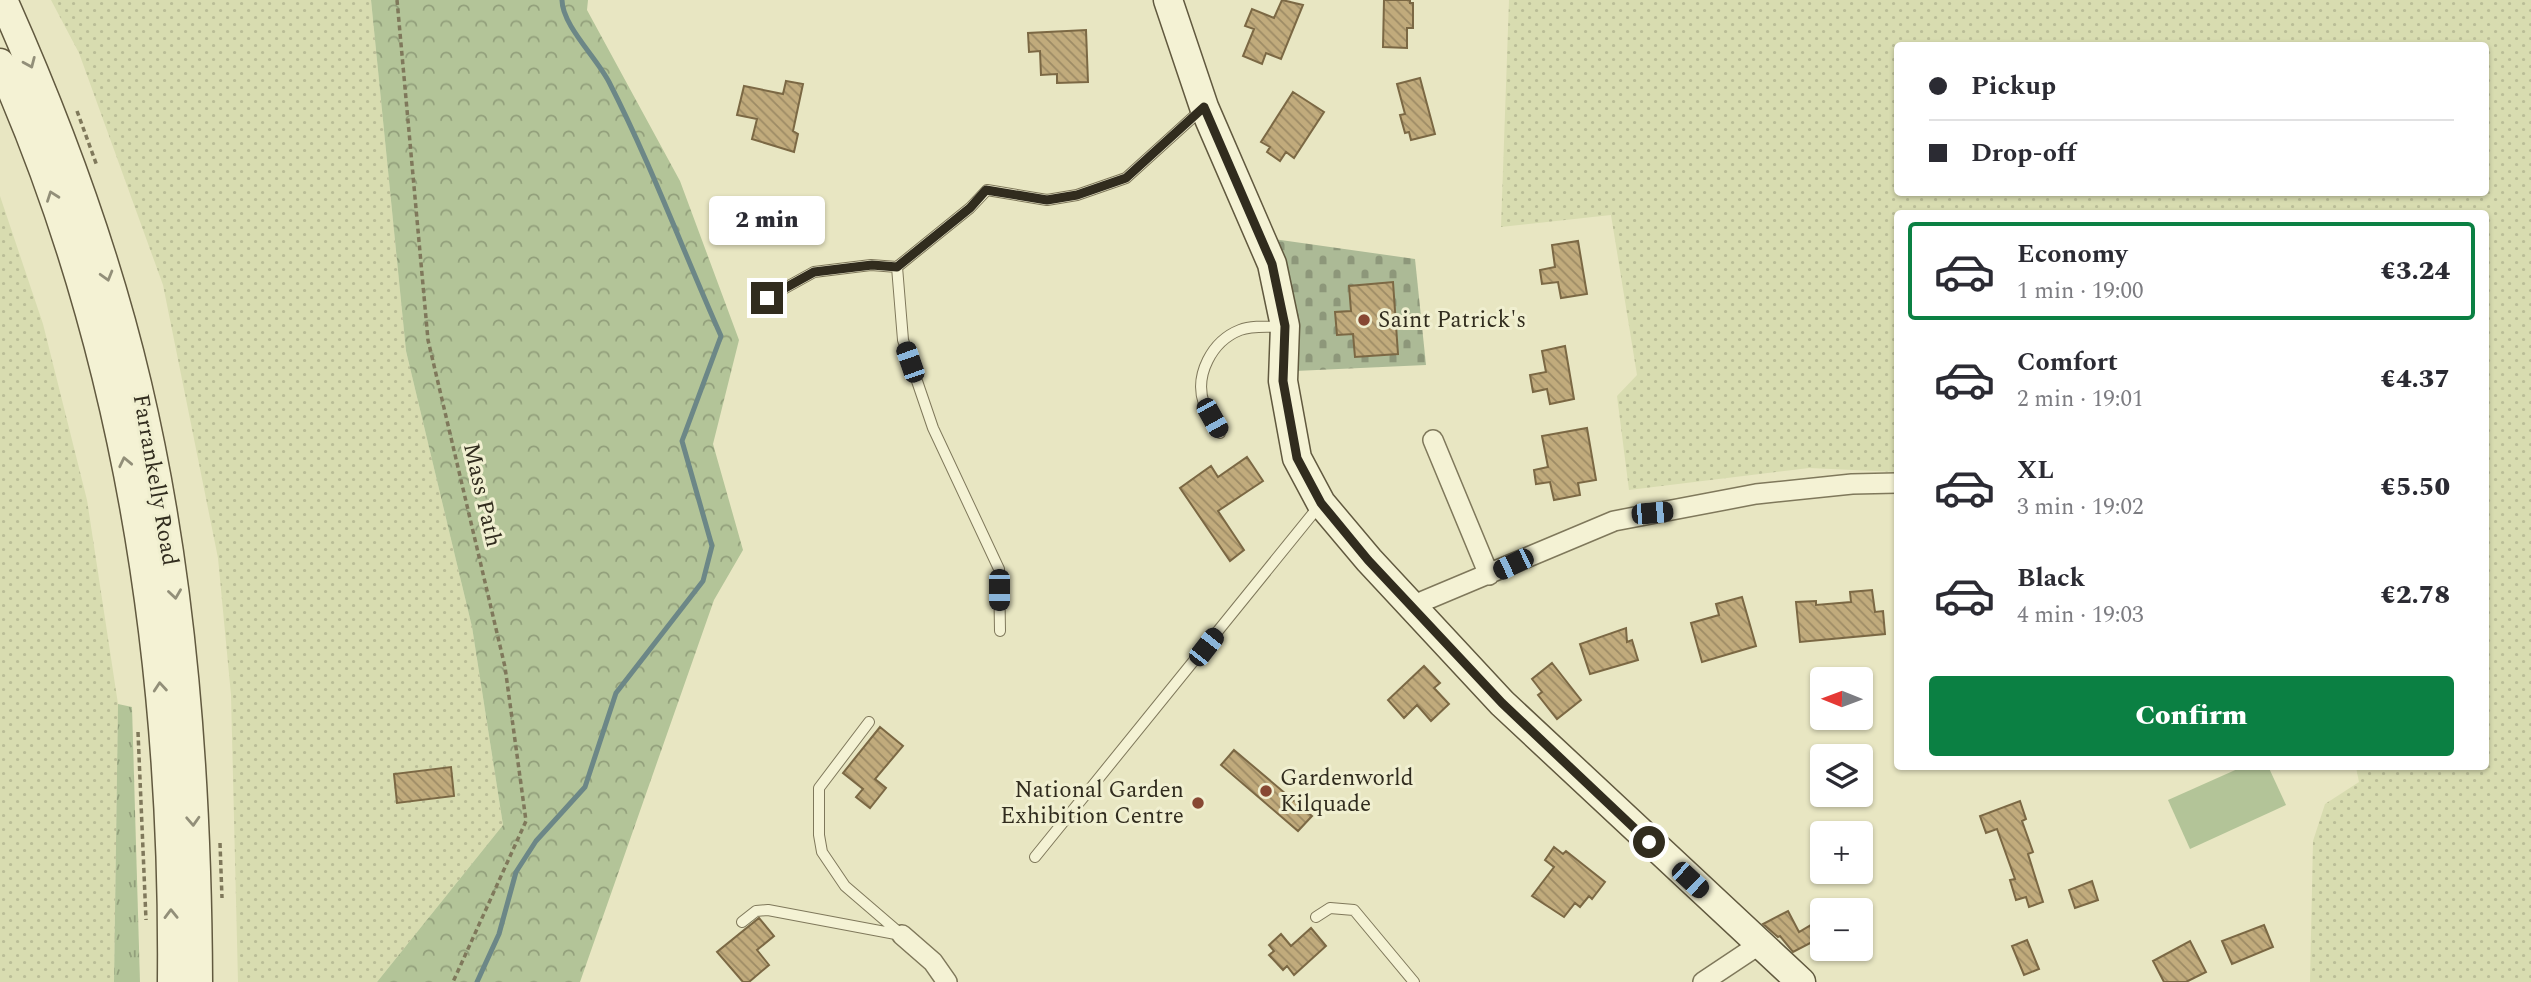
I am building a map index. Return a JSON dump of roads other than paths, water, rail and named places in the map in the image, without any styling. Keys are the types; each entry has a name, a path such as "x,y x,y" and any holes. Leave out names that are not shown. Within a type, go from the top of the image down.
{"main road":[{"name":"Farrankelly Road","path":"3,0 61,139 96,241 140,396 165,523 189,718 198,982"},
{"path":"1168,0 1204,107 1272,264 1285,326 1283,381 1297,458 1321,503 1368,560 1414,605 1502,703 1801,982"},
{"name":"Farrankelly Road","path":"0,63 76,264 110,390 136,515 156,646 162,711 172,982"}],"street":[{"path":"1433,440 1489,575"},
{"path":"1414,605 1614,521 1689,509 1756,494 1852,484 1894,483"},
{"path":"902,935 933,962 947,982"},
{"path":"1703,982 1760,944"}],"lane":[{"path":"767,298 814,272 872,265 897,267 970,208 986,190 1047,200 1077,195 1126,178 1204,107"},
{"path":"897,267 902,340 933,428 999,569 999,631"},
{"path":"1220,433 1204,404 1201,382 1205,364 1220,343 1241,330 1285,326"},
{"path":"1035,857 1321,503"},
{"path":"869,722 819,788 819,835 822,852 845,886 902,935"},
{"path":"1316,917 1330,908 1354,910 1414,982"},
{"path":"742,922 756,911 768,910 902,935"}],"waterway":[{"path":"477,982 499,934 516,872 536,841 585,787 616,693 703,581 712,546 682,441 721,336 624,113 604,73 568,20 562,0"}],"place":[{"name":"Saint Patrick's","path":"1364,320"},
{"name":"Gardenworld Kilquade","path":"1266,791"},
{"name":"National Garden Exhibition Centre","path":"1198,803"}]}
